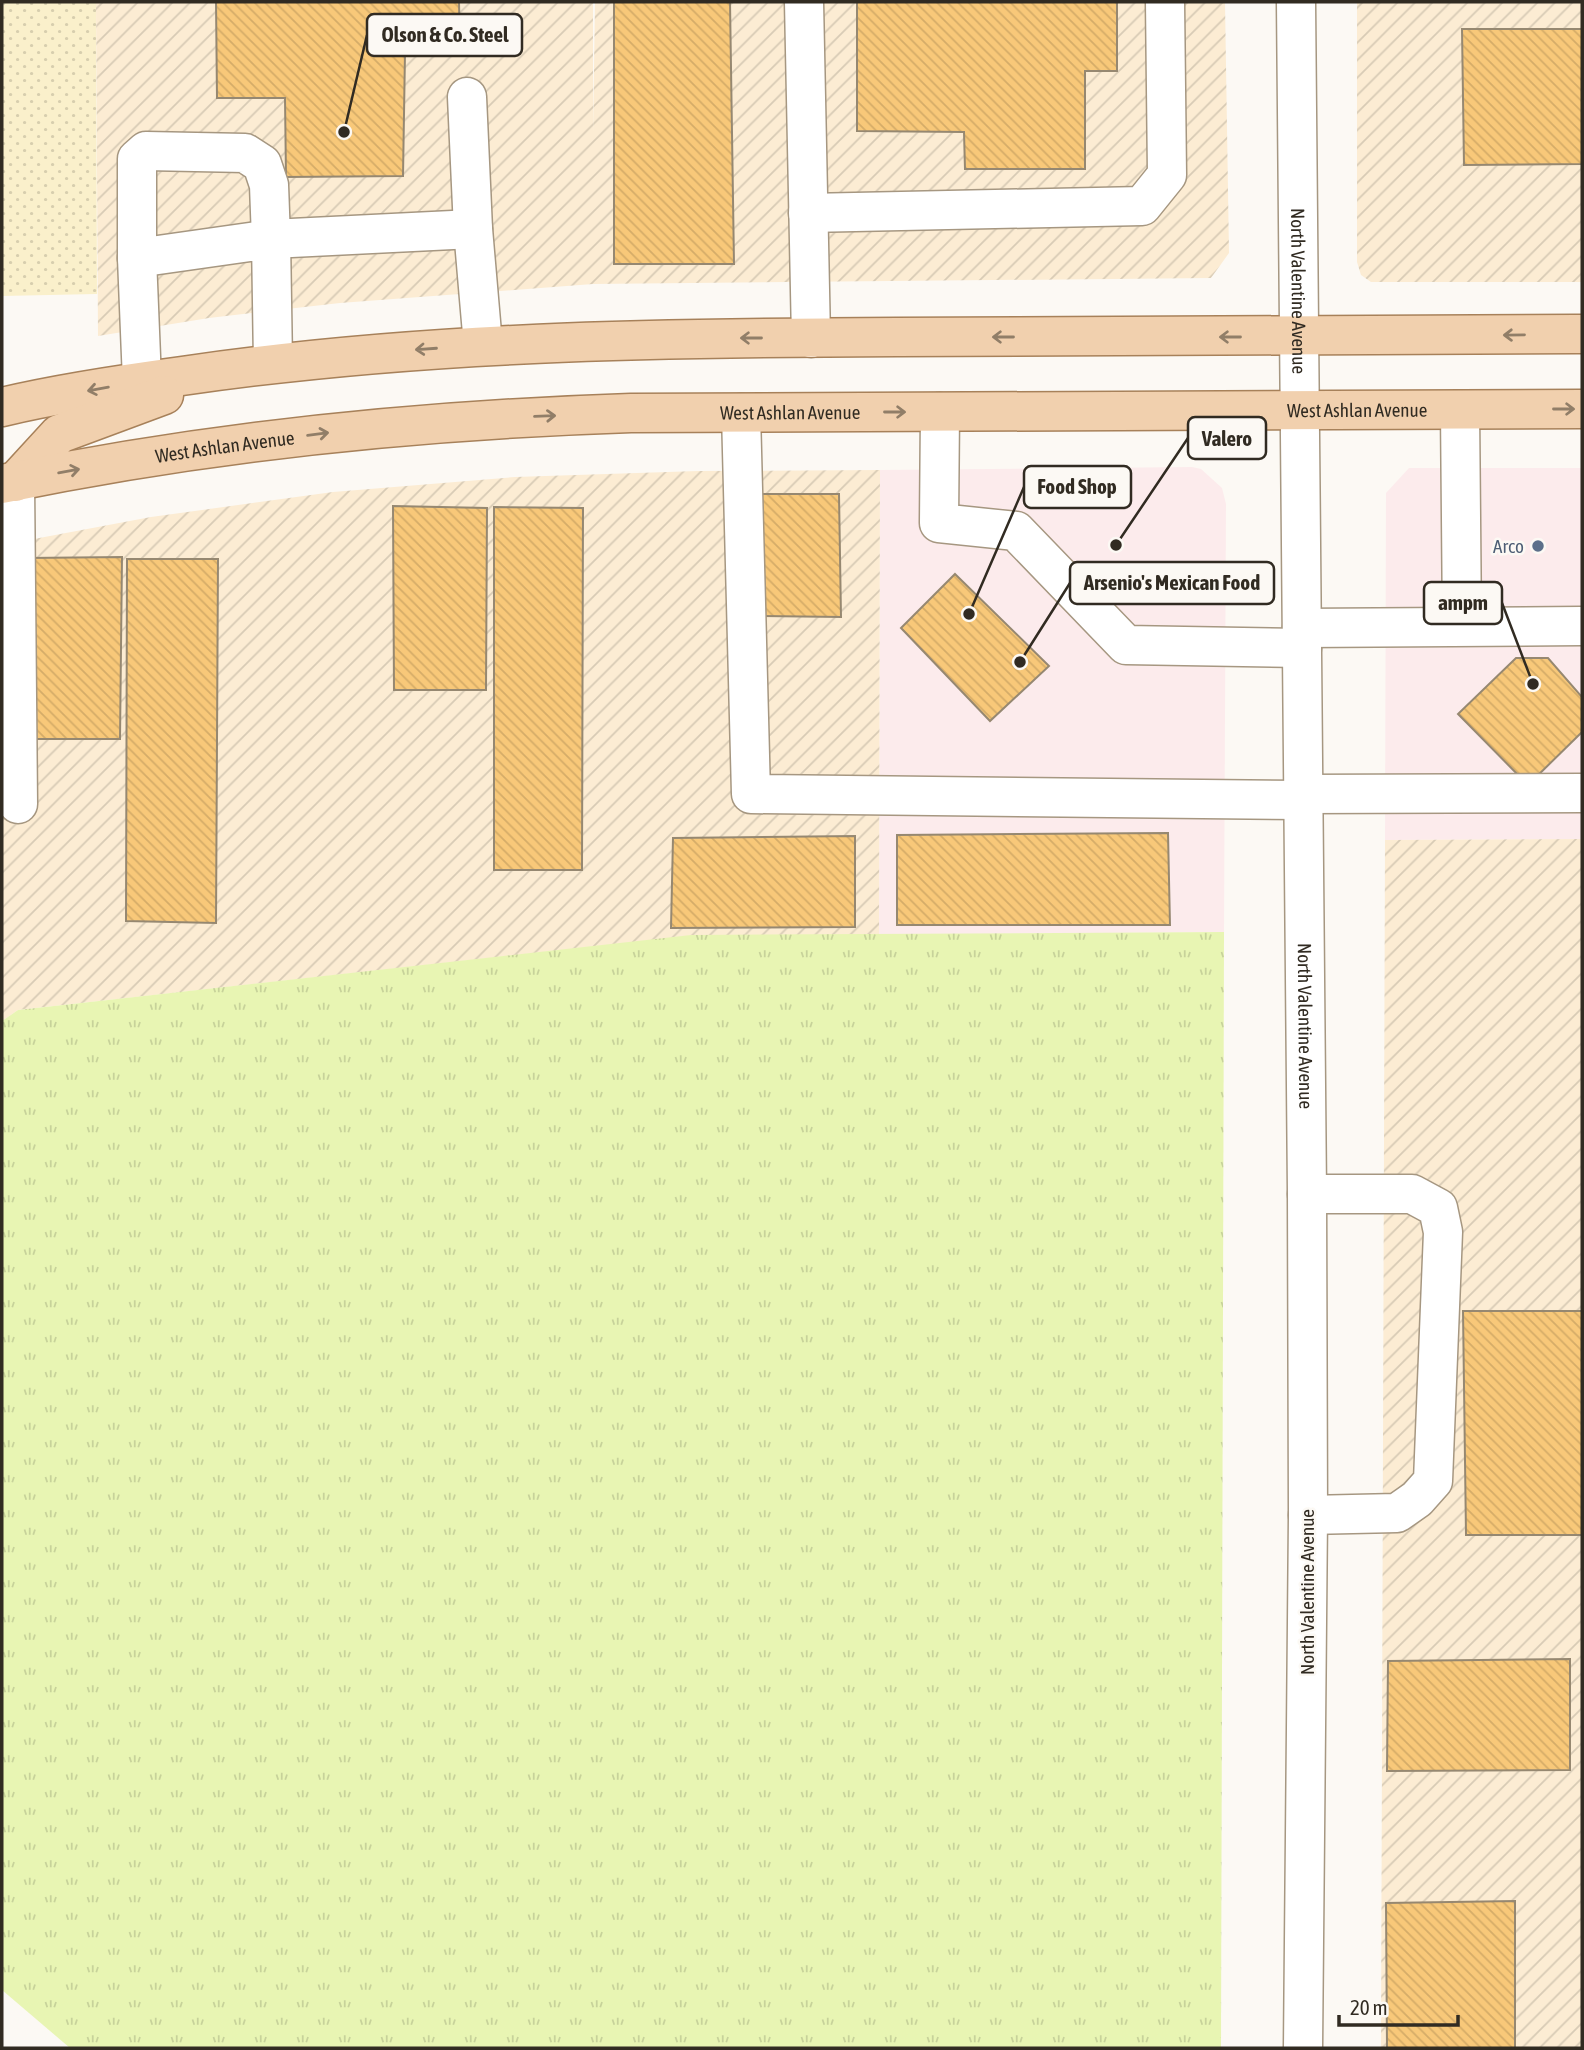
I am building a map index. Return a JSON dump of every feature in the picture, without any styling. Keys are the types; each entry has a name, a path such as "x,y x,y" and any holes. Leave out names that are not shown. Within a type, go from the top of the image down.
{"main road":[{"path":"2,407 142,381 256,365 483,345 624,339 1582,334"},
{"path":"9,483 59,434 256,365"},
{"name":"West Ashlan Avenue","path":"9,483 150,456 354,430 542,416 1582,409"}],"street":[{"path":"804,2 811,338"},
{"path":"808,213 1142,206 1167,175 1165,2"},
{"name":"North Valentine Avenue","path":"1296,2 1307,1194 1308,1515 1304,2048"},
{"path":"467,97 473,229 483,345"},
{"path":"142,381 137,258 137,159 146,151 245,153 262,164 269,185 271,239 256,365"},
{"path":"137,258 271,239 473,229"},
{"path":"1460,410 1462,626"},
{"path":"940,412 939,523 1016,531 1126,645 1302,638 1462,626 1582,626"},
{"path":"741,413 751,794 1303,797 1582,793"},
{"path":"9,483 18,804"},
{"path":"1307,1194 1412,1194 1438,1208 1443,1232 1433,1481 1417,1499 1397,1513 1308,1515"}],"shaded area":[{"path":"96,2 593,2 593,133 595,2 1225,2 1229,253 1211,278 593,284 340,303 209,318 98,336"},
{"path":"1357,2 1582,2 1582,282 1371,282 1361,275 1357,262"},
{"path":"1409,468 1582,468 1582,839 1385,840 1386,493"},
{"path":"1201,469 1222,488 1226,504 1224,932 879,935 880,470"},
{"path":"880,470 879,935 697,935 18,1010 2,1021 2,545 151,517 333,492 515,477 698,471"},
{"path":"1582,839 1582,2048 1381,2048 1385,840"}],"green space":[{"path":"1224,932 1221,2048 70,2048 2,1990 2,1021 18,1010 691,935"}],"sand":[{"path":"2,2 96,2 97,294 2,296"}],"building":[{"path":"216,2 459,2 460,51 405,53 403,176 286,177 285,98 217,98"},
{"path":"614,2 730,2 734,264 614,264"},
{"path":"857,2 1117,2 1117,71 1085,71 1085,169 965,169 964,132 857,131"},
{"path":"1462,29 1582,29 1582,164 1464,165"},
{"path":"761,494 839,494 841,617 761,616"},
{"path":"393,506 487,508 486,690 394,690"},
{"path":"494,507 583,508 582,870 494,870"},
{"path":"122,557 120,739 29,739 27,558"},
{"path":"127,559 218,559 216,923 126,921"},
{"path":"955,574 1049,666 990,721 901,628"},
{"path":"1516,658 1548,658 1582,697 1582,732 1528,785 1458,714"},
{"path":"1168,833 1170,925 897,925 897,835"},
{"path":"855,836 855,927 671,928 673,838"},
{"path":"1463,1311 1582,1311 1582,1535 1466,1535"},
{"path":"1570,1659 1570,1770 1387,1771 1388,1661"},
{"path":"1515,1901 1515,2048 1387,2048 1386,1903"}],"place":[{"name":"Olson & Co. Steel","path":"344,132"},
{"name":"Valero","path":"1116,545"},
{"name":"Arco","path":"1538,546"},
{"name":"Food Shop","path":"969,614"},
{"name":"Arsenio's Mexican Food","path":"1020,662"},
{"name":"ampm","path":"1533,684"}]}
